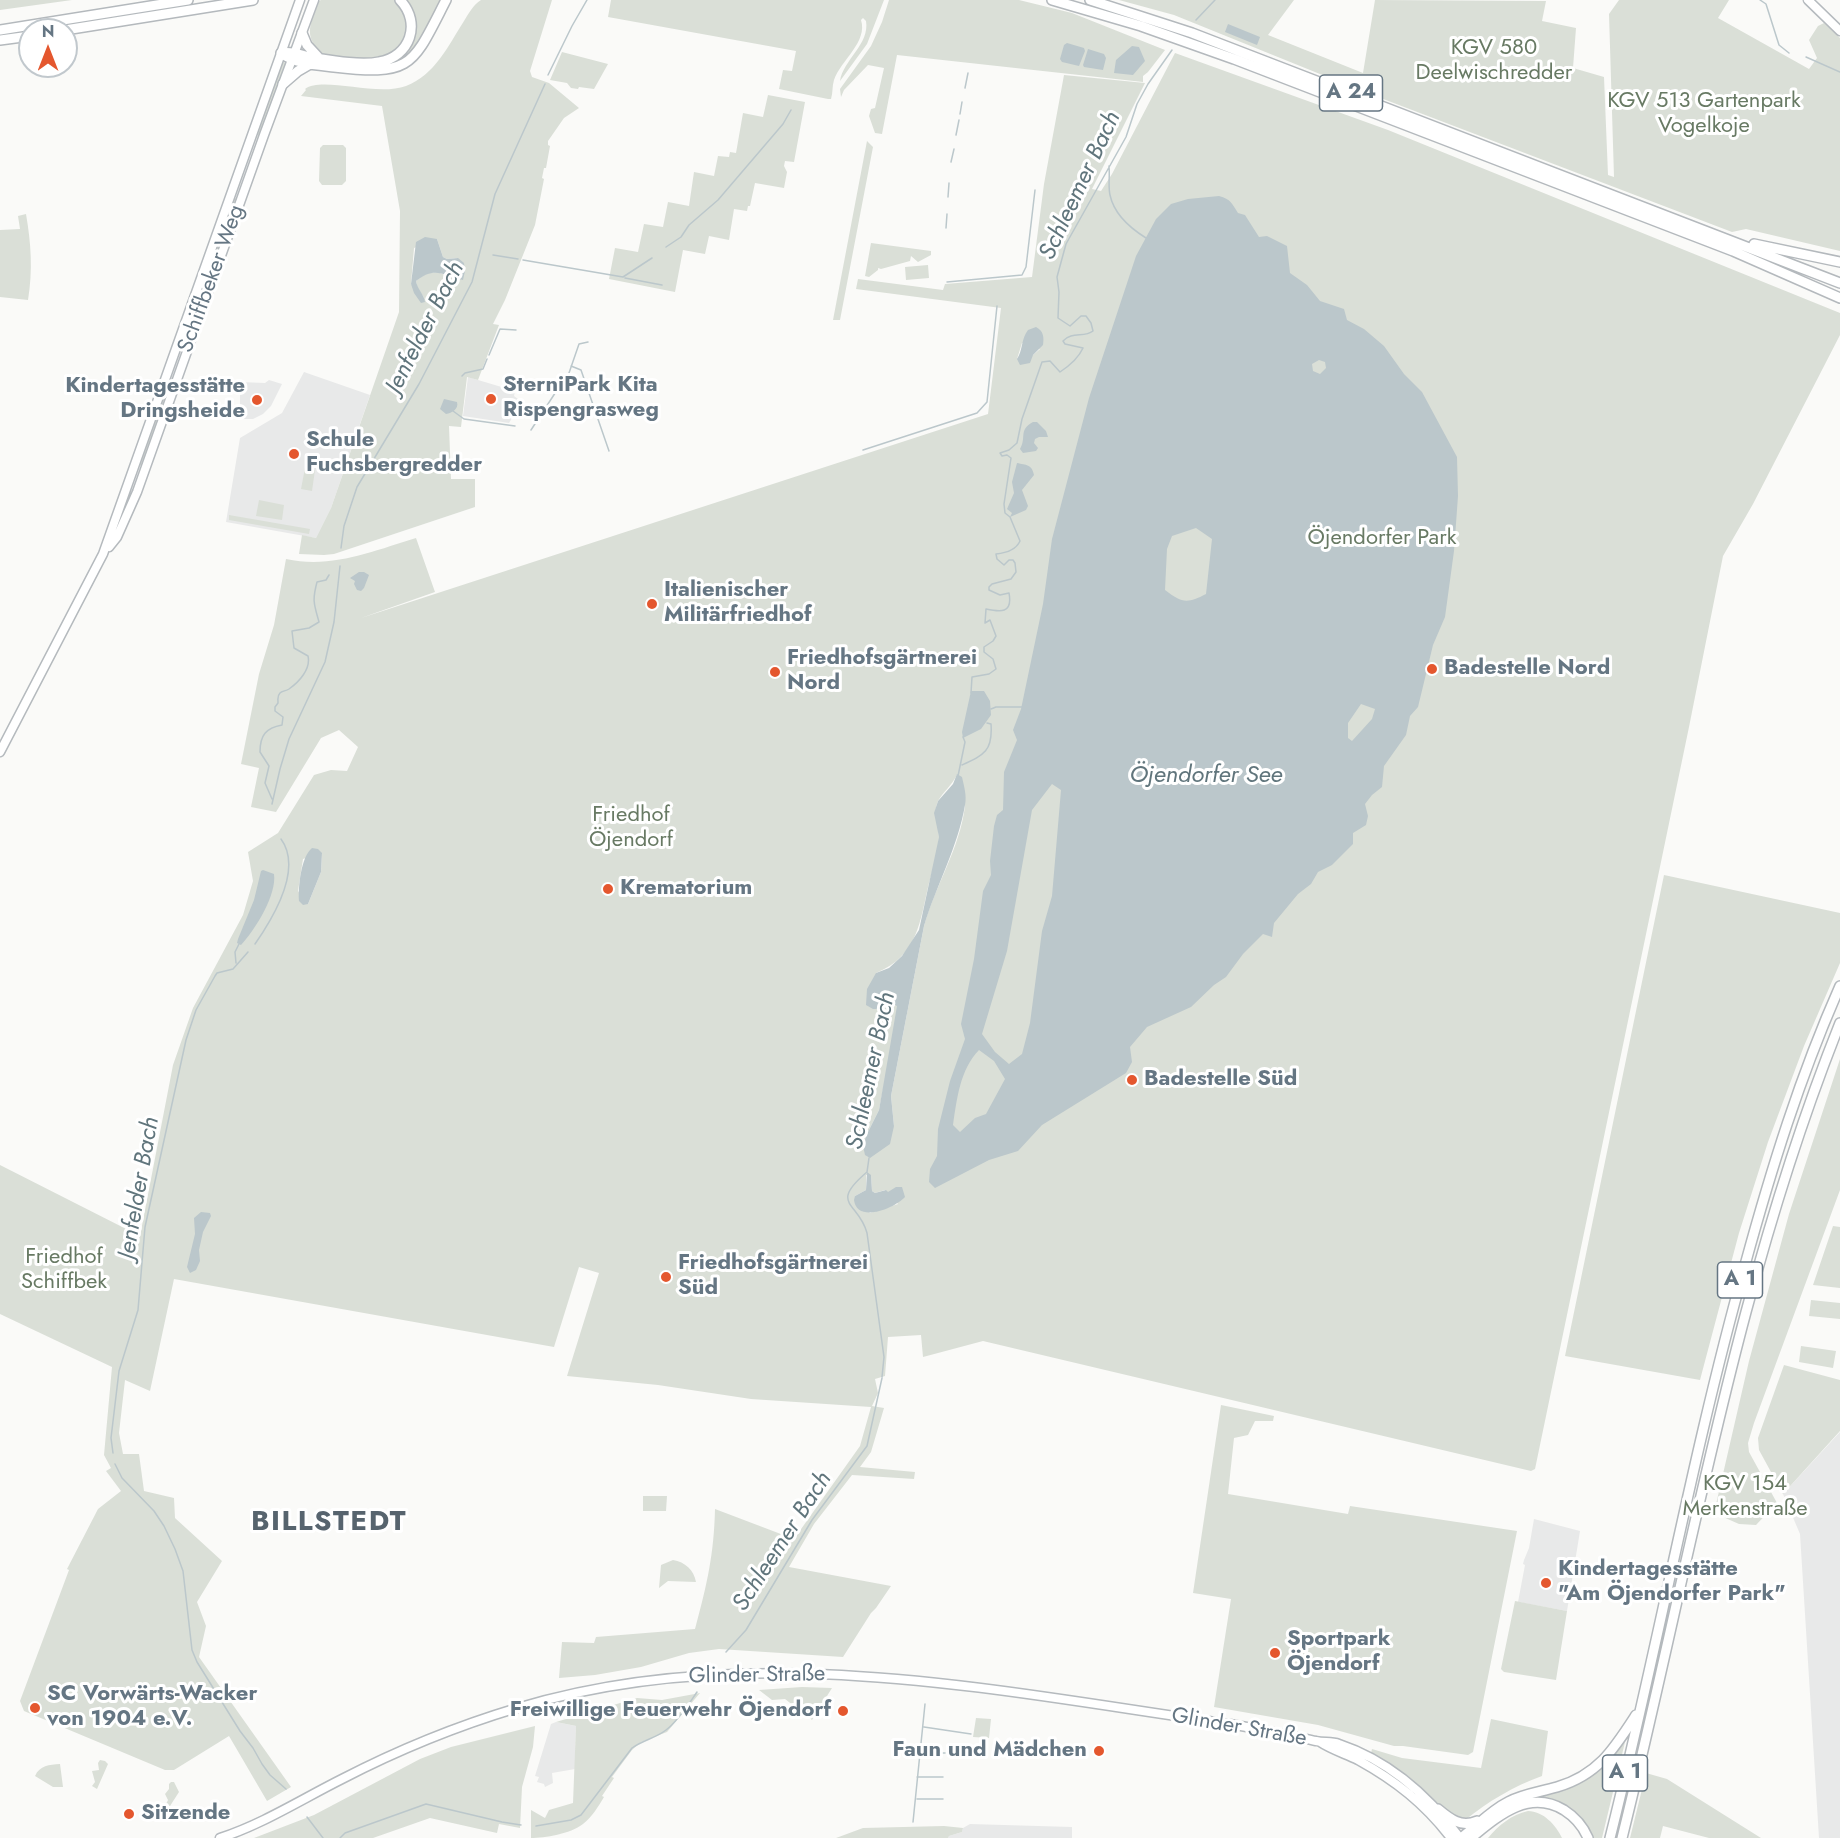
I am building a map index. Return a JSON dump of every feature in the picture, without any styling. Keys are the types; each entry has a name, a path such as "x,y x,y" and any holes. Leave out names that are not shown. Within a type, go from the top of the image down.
{"highway":[{"path":"143,7 164,0"},
{"path":"0,30 188,0"},
{"path":"78,28 253,0"},
{"path":"281,53 372,63 386,61 398,55 408,43 412,28 410,15 400,0"},
{"path":"293,56 310,64 365,70 384,70 401,66 423,46 446,0"},
{"name":"A 24","path":"1052,0 1141,26 1234,59 1733,251 1840,298"},
{"name":"A 24","path":"1090,0 1192,33 1840,283"},
{"path":"302,33 307,45 319,58"},
{"path":"0,40 18,38"},
{"path":"283,84 310,64"},
{"name":"A 24","path":"1706,231 1776,250 1840,262"},
{"name":"A 1","path":"1610,1838 1708,1404 1742,1273 1778,1149 1840,986"},
{"name":"A 1","path":"1622,1838 1739,1336 1792,1152 1840,1023"},
{"path":"1831,1046 1840,1028"},
{"path":"1460,1838 1485,1818 1515,1799 1568,1783 1591,1771 1618,1745 1641,1708"},
{"path":"1470,1838 1479,1834 1502,1814 1519,1805 1540,1802 1555,1806 1574,1817 1588,1838"},
{"path":"1438,1809 1461,1824 1485,1818"}],"main road":[{"name":"Schiffbeker Weg","path":"0,752 104,554 300,0"},
{"name":"Schiffbeker Weg","path":"104,554 117,537 137,492 314,0"},
{"path":"1808,0 1840,31"},
{"path":"190,311 196,324"},
{"path":"162,391 171,397"},
{"name":"Glinder Straße","path":"219,1838 262,1821 341,1779 395,1754 495,1715 577,1693 616,1686 694,1676 773,1672 914,1679 1230,1724 1320,1742 1329,1741 1384,1764 1418,1789 1438,1809 1460,1838"},
{"name":"Glinder Straße","path":"1320,1742 1391,1779 1423,1805 1450,1838"}],"shaded area":[{"name":"Schule Fuchsbergredder","path":"304,372 370,395 331,508 316,538 226,522 240,438 282,413"},
{"name":"SterniPark Kita Rispengrasweg","path":"468,377 515,391 514,396 522,402 509,423 463,416"},
{"name":"Kindertagesstätte Dringsheide","path":"269,380 282,384 271,406 263,414 253,419 240,419 240,382 265,383"},
{"path":"1840,1432 1840,1838 1819,1838 1800,1534 1783,1494"},
{"name":"Kindertagesstätte \"Am Öjendorfer Park\"","path":"1534,1519 1580,1531 1567,1611 1518,1602 1525,1565 1523,1564 1529,1548"},
{"path":"556,1722 576,1726 575,1769 552,1773 553,1783 545,1787 544,1784 537,1782 539,1777 535,1776 551,1724"},
{"path":"970,1824 1072,1827 1072,1838 948,1838 962,1832 963,1828"}],"green space":[{"path":"0,0 72,0 0,10"},
{"path":"321,0 394,0 406,16 407,32 399,47 380,58 355,59 320,54 312,40 310,28"},
{"path":"403,0 443,0 425,34 410,54 401,61 378,64 411,41"},
{"path":"481,0 552,0 530,71 532,77 549,83 579,108 564,118 548,141 550,146 542,178 544,179 535,225 493,324 499,325 478,380 467,377 461,427 449,426 451,479 475,479 475,507 334,554 299,554 302,535 316,538 331,508 399,312 400,211 382,106 301,96 305,89 313,86 394,89 416,81 440,59 469,12","holes":["437,239 443,257 458,258 448,277 439,273 431,273 416,281 417,288 425,299 411,284 414,248"]},
{"path":"611,0 884,0 867,44 840,81 842,73 864,37 866,21 863,18 861,20 861,36 837,73 833,82 831,99 828,99 779,89 783,70 792,71 796,51 608,17"},
{"path":"889,0 1019,0 1072,13 1165,50 1143,76 1143,82 897,55 882,134 875,133 869,116 871,109 875,108 884,68 868,65 844,90 841,97 840,89 871,46"},
{"path":"1119,0 1294,0 1268,35 1363,73 1375,0 1546,1 1542,21 1576,28 1573,68 1604,77 1608,175 1614,177 1609,14 1619,0 1729,0 1718,18 1809,69 1817,58 1809,40 1818,26 1824,23 1840,38 1840,251 1746,229 1732,232 1357,89 1174,15"},
{"path":"562,52 608,64 594,89 571,88 567,83 550,80"},
{"path":"1175,53 1388,130 1840,313 1840,335 1753,504 1723,556 1535,1469 1531,1471 983,1341 923,1357 921,1335 888,1337 885,1376 875,1379 878,1393 872,1406 884,1408 871,1452 860,1467 915,1472 914,1479 852,1475 814,1524 789,1567 891,1586 843,1657 719,1649 689,1653 641,1667 595,1675 559,1678 562,1642 594,1643 596,1637 695,1629 709,1569 715,1509 794,1539 860,1446 871,1407 751,1399 658,1385 567,1376 599,1273 579,1267 554,1347 174,1279 150,1391 125,1380 119,1433 123,1454 139,1454 144,1491 174,1498 175,1518 222,1561 197,1602 206,1626 199,1657 291,1787 267,1801 229,1736 174,1770 165,1770 24,1711 20,1701 69,1570 67,1569 98,1509 121,1491 106,1471 111,1468 104,1455 112,1367 0,1314 0,1165 140,1236 173,1065 193,1008 243,915 253,881 248,852 278,833 314,775 331,770 347,771 358,747 339,730 321,738 276,812 251,807 259,768 241,764 259,674 274,625 286,559 303,562 336,560 416,538 435,592 361,618 988,414 1001,308 856,289 858,279 943,290 945,284 1032,277 1044,184 1064,75 1145,83 1092,189 1101,191","holes":["1066,203 1075,214 1071,224 1059,229 1057,233 1059,244 1052,233 1061,220","1022,343 1040,349 1033,355 1017,359","957,775 965,806 953,852 924,926 891,1096 894,1126 867,1134 879,1110 897,1018 897,1005 888,1001 876,973 901,957 915,936 938,848 936,806","322,853 321,872 308,904 298,891 303,859","866,1175 871,1175 872,1191 875,1193 885,1190 898,1204 870,1213 855,1196 866,1190"]},
{"path":"286,63 257,142 259,125 280,64"},
{"path":"768,95 805,102 794,162 785,161 784,166 787,172 784,188 755,183 747,211 734,209 729,240 709,236 705,254 683,250 675,292 609,279 615,248 638,252 644,224 663,227 668,202 689,206 694,172 714,176 718,156 729,157 730,152 736,153 743,113 763,117"},
{"path":"867,141 873,147 840,320 833,320"},
{"path":"323,145 343,145 346,148 346,181 342,185 322,185 319,181 320,148"},
{"path":"234,198 237,199 196,316 199,295"},
{"path":"26,214 31,257 28,300 0,297 0,230 20,229 18,216"},
{"path":"871,243 931,251 931,255 918,262 911,256 910,261 878,268 869,277 865,276"},
{"path":"928,265 929,278 906,280 905,267"},
{"path":"164,394 166,399 143,466 139,465"},
{"path":"305,468 315,470 312,491 301,489"},
{"path":"259,500 284,505 282,520 256,516"},
{"path":"229,515 310,529 309,534 229,520"},
{"path":"1664,875 1840,913 1840,963 1804,1046 1768,1142 1739,1233 1700,1380 1565,1356"},
{"name":"KGV 154 Merkenstraße","path":"1840,1059 1840,1190 1748,1443 1749,1452 1777,1503 1756,1525 1739,1524 1714,1513 1749,1361 1789,1214"},
{"path":"1833,1226 1840,1227 1840,1288 1813,1285"},
{"path":"1811,1300 1840,1303 1840,1319 1809,1316"},
{"path":"1801,1346 1836,1351 1833,1368 1799,1362"},
{"path":"1784,1365 1840,1380 1840,1431 1783,1494 1759,1450 1758,1438"},
{"path":"1221,1405 1274,1416 1273,1421 1255,1421 1248,1435 1234,1438 1228,1494 1348,1514 1350,1506 1517,1531 1473,1752 1468,1755 1394,1746 1318,1725 1214,1707 1231,1599 1193,1593"},
{"path":"643,1496 667,1496 666,1511 643,1511"},
{"path":"673,1560 688,1567 696,1582 668,1581 659,1588 661,1565"},
{"path":"1515,1601 1567,1611 1556,1680 1504,1672 1501,1669"},
{"path":"802,1687 832,1688 812,1720 785,1699 772,1700 759,1690"},
{"path":"700,1693 667,1732 641,1742 632,1750 612,1777 614,1778 595,1812 586,1821 565,1833 531,1838 531,1810 545,1818 549,1810 573,1803 576,1726 556,1722 637,1698 662,1700"},
{"path":"976,1718 991,1719 989,1738 973,1737"},
{"path":"1491,1719 1548,1731 1542,1776 1501,1795 1464,1821 1450,1815 1408,1776 1371,1753 1372,1749 1402,1758 1481,1768"},
{"path":"535,1726 533,1747 522,1787 520,1828 499,1824 497,1833 430,1818 373,1838 254,1838 314,1815 420,1759 451,1747"},
{"path":"1625,1742 1602,1838 1592,1838 1584,1822 1574,1812 1544,1799 1541,1794 1572,1785 1595,1773"},
{"path":"100,1760 108,1764 97,1789 92,1786 95,1782 92,1771 99,1770"},
{"path":"60,1764 63,1787 53,1787 35,1776 42,1768"},
{"path":"1646,1773 1667,1779 1761,1838 1709,1838 1663,1826 1660,1838 1630,1838"},
{"path":"171,1782 174,1782 179,1792 170,1806 166,1804 168,1800 165,1794"},
{"path":"1528,1811 1539,1813 1548,1820 1562,1838 1488,1838 1506,1821"},
{"path":"944,1826 963,1828 962,1832 948,1838 836,1838 863,1828"}],"water":[{"path":"1228,24 1260,37 1257,45 1225,32"},
{"path":"1067,43 1084,48 1079,66 1062,62 1060,59 1064,45"},
{"path":"1132,46 1139,47 1145,61 1133,75 1114,73 1116,60"},
{"path":"1088,49 1104,54 1106,58 1103,70 1084,67"},
{"name":"Öjendorfer See","path":"1219,196 1226,199 1231,202 1238,213 1245,215 1259,237 1267,236 1287,246 1290,273 1307,285 1320,301 1344,309 1347,320 1364,329 1384,346 1404,374 1422,392 1457,457 1458,496 1454,551 1445,617 1433,645 1418,707 1410,716 1406,735 1384,766 1382,787 1365,804 1368,816 1366,825 1353,833 1353,844 1332,865 1318,872 1311,884 1298,894 1274,923 1272,937 1263,934 1243,954 1226,977 1191,1007 1147,1027 1130,1047 1132,1062 1126,1073 1042,1125 1018,1151 989,1160 935,1188 929,1182 930,1169 937,1156 938,1129 950,1081 965,1039 961,1024 974,959 983,891 991,875 990,861 994,826 997,815 1003,810 1004,772 1017,740 1013,730 1021,709 1043,604 1052,539 1089,398 1136,256 1156,219 1171,204 1188,199","holes":["1319,360 1325,362 1326,368 1320,374 1313,371 1312,364","1196,528 1212,539 1206,594 1185,601 1165,590 1167,549 1172,536","1361,704 1375,709 1372,719 1352,741 1348,738 1348,723","1052,784 1061,790 1052,896 1042,931 1030,1023 1022,1054 1009,1064 995,1052 982,1034 1007,951 1032,810","979,1050 994,1061 1005,1079 986,1114 975,1118 960,1132 953,1125 960,1085 967,1066"]},
{"path":"1070,201 1076,203 1076,212 1072,219 1059,230 1057,239 1060,248 1055,249 1051,240 1052,236 1063,217 1065,204"},
{"path":"425,237 437,239 443,257 458,258 464,263 465,271 463,280 434,273 416,281 425,302 421,303 411,284 416,242"},
{"path":"1036,327 1042,333 1043,345 1033,355 1030,363 1020,365 1017,359 1024,337 1028,330"},
{"path":"444,399 457,402 457,407 451,413 446,414 440,409"},
{"path":"1033,422 1037,422 1046,431 1048,437 1035,439 1034,443 1038,448 1036,451 1023,453 1020,449 1024,431"},
{"path":"1017,463 1030,467 1034,475 1022,490 1028,506 1026,510 1010,517 1012,513 1007,509 1014,493 1012,482"},
{"path":"359,572 369,575 361,591 357,590 355,581 350,578"},
{"path":"971,691 984,691 990,701 991,715 981,729 963,738 962,732"},
{"path":"957,774 962,777 965,805 952,851 924,926 891,1096 894,1126 890,1144 870,1158 865,1155 863,1146 879,1110 897,1006 888,1001 883,1009 873,1009 866,1005 867,989 876,973 889,968 902,956 919,930 939,837 934,813 938,801 953,784"},
{"path":"312,848 322,853 321,872 308,904 303,905 299,901 301,873 305,858"},
{"path":"263,870 274,874 272,892 258,921 241,945 237,943 238,939"},
{"path":"867,1172 871,1175 872,1191 875,1193 886,1190 888,1192 896,1187 902,1187 905,1197 877,1212 862,1211 854,1200 855,1196 866,1190"},
{"path":"201,1212 210,1213 211,1216 203,1232 199,1250 200,1261 196,1270 190,1273 187,1267 195,1234 194,1218"}],"waterway":[{"name":"Jenfelder Bach","path":"548,75 587,0"},
{"name":"Schleemer Bach","path":"1196,20 1215,0"},
{"path":"1760,0 1766,4 1779,45 1789,53"},
{"name":"Schleemer Bach","path":"971,693 972,677 989,674 996,669 993,659 984,652 984,647 996,636 990,620 985,623 986,609 1004,610 1010,600 1009,593 1000,595 989,590 989,587 1011,579 1016,572 1013,560 1009,560 1004,565 997,559 996,554 1016,547 1020,541 1010,517 1005,513 1004,504 1011,458 1007,455 1002,456 1000,453 1009,450 1017,443 1022,419 1042,362 1050,361 1060,372 1079,355 1083,348 1065,344 1063,341 1070,336 1093,331 1086,316 1081,316 1070,326 1058,318 1057,277 1066,244 1126,137 1137,104 1172,50"},
{"path":"1806,57 1840,72"},
{"path":"965,88 968,73"},
{"name":"Jenfelder Bach","path":"341,548 344,526 357,487 419,384 472,282 495,194 545,84"},
{"path":"960,114 962,102"},
{"path":"666,247 681,237 689,225 718,200 783,124 791,110"},
{"path":"956,135 959,120"},
{"path":"951,162 954,149"},
{"path":"1109,166 1109,192 1115,208 1134,230 1146,238"},
{"path":"948,197 949,183"},
{"path":"947,282 1022,275 1026,267 1035,190"},
{"path":"946,228 947,214"},
{"path":"493,255 518,259"},
{"path":"523,260 623,277 652,258"},
{"path":"625,278 662,285"},
{"path":"863,450 977,413 987,402 997,306"},
{"path":"489,355 500,329 516,330"},
{"path":"562,383 569,373 579,344 588,342"},
{"path":"462,376 465,373 483,369 487,359"},
{"path":"571,366 581,370 609,451"},
{"path":"531,430 561,384"},
{"path":"453,411 464,419 515,426"},
{"name":"Jenfelder Bach","path":"272,804 289,739 325,662 334,622 340,566"},
{"path":"272,799 265,783 269,766 260,752 261,741 268,730 282,725 283,717 275,711 279,694 293,686 308,666 308,656 294,648 292,631 309,628 319,622 314,602 315,588 317,582 326,580 329,575"},
{"path":"991,709 1022,707"},
{"name":"Schleemer Bach","path":"962,765 981,755 989,746 991,724 987,723"},
{"name":"Schleemer Bach","path":"958,776 965,742 963,737"},
{"name":"Jenfelder Bach","path":"255,944 277,907 287,879 289,864 287,851 281,839"},
{"path":"236,963 235,952 239,944"},
{"name":"Jenfelder Bach","path":"113,1453 111,1438 119,1371 138,1310 145,1227 186,1040 196,1010 217,973 233,969 248,952"},
{"name":"Schleemer Bach","path":"869,1158 867,1172 849,1191 848,1198 867,1233 884,1357 882,1377"},
{"name":"Schleemer Bach","path":"726,1652 746,1630 812,1520 867,1446 882,1378"},
{"name":"Jenfelder Bach","path":"115,1464 122,1478 154,1511 175,1549 183,1571 192,1650 197,1662 262,1764 270,1775 286,1789"},
{"name":"Schleemer Bach","path":"536,1826 571,1820 581,1815 632,1748 662,1733 683,1712 697,1692"},
{"path":"913,1822 925,1704"},
{"path":"924,1727 971,1734"},
{"path":"922,1753 945,1753"},
{"path":"917,1777 943,1777"},
{"path":"917,1799 943,1799"},
{"name":"Schleemer Bach","path":"340,1838 345,1833 426,1804 521,1825"},
{"name":"Jenfelder Bach","path":"307,1817 323,1838"}],"place":[{"name":"SterniPark Kita Rispengrasweg","path":"491,399"},
{"name":"Kindertagesstätte Dringsheide","path":"257,400"},
{"name":"Schule Fuchsbergredder","path":"294,454"},
{"name":"Italienischer Militärfriedhof","path":"652,604"},
{"name":"Badestelle Nord","path":"1432,669"},
{"name":"Friedhofsgärtnerei Nord","path":"775,672"},
{"name":"Krematorium","path":"608,889"},
{"name":"Badestelle Süd","path":"1132,1080"},
{"name":"Friedhofsgärtnerei Süd","path":"666,1277"},
{"name":"Kindertagesstätte \"Am Öjendorfer Park\"","path":"1546,1583"},
{"name":"Sportpark Öjendorf","path":"1275,1653"},
{"name":"SC Vorwärts-Wacker von 1904 e.V.","path":"35,1708"},
{"name":"Freiwillige Feuerwehr Öjendorf","path":"843,1711"},
{"name":"Faun und Mädchen","path":"1099,1751"},
{"name":"Sitzende","path":"129,1814"}],"district":[{"name":"BILLSTEDT","path":"329,1523"}],"park label":[{"name":"KGV 580 Deelwischredder","path":"1494,62"},
{"name":"KGV 513 Gartenpark Vogelkoje","path":"1704,114"},
{"name":"Öjendorfer Park","path":"1382,539"},
{"name":"Friedhof Öjendorf","path":"631,828"},
{"name":"Friedhof Schiffbek","path":"64,1270"}]}
